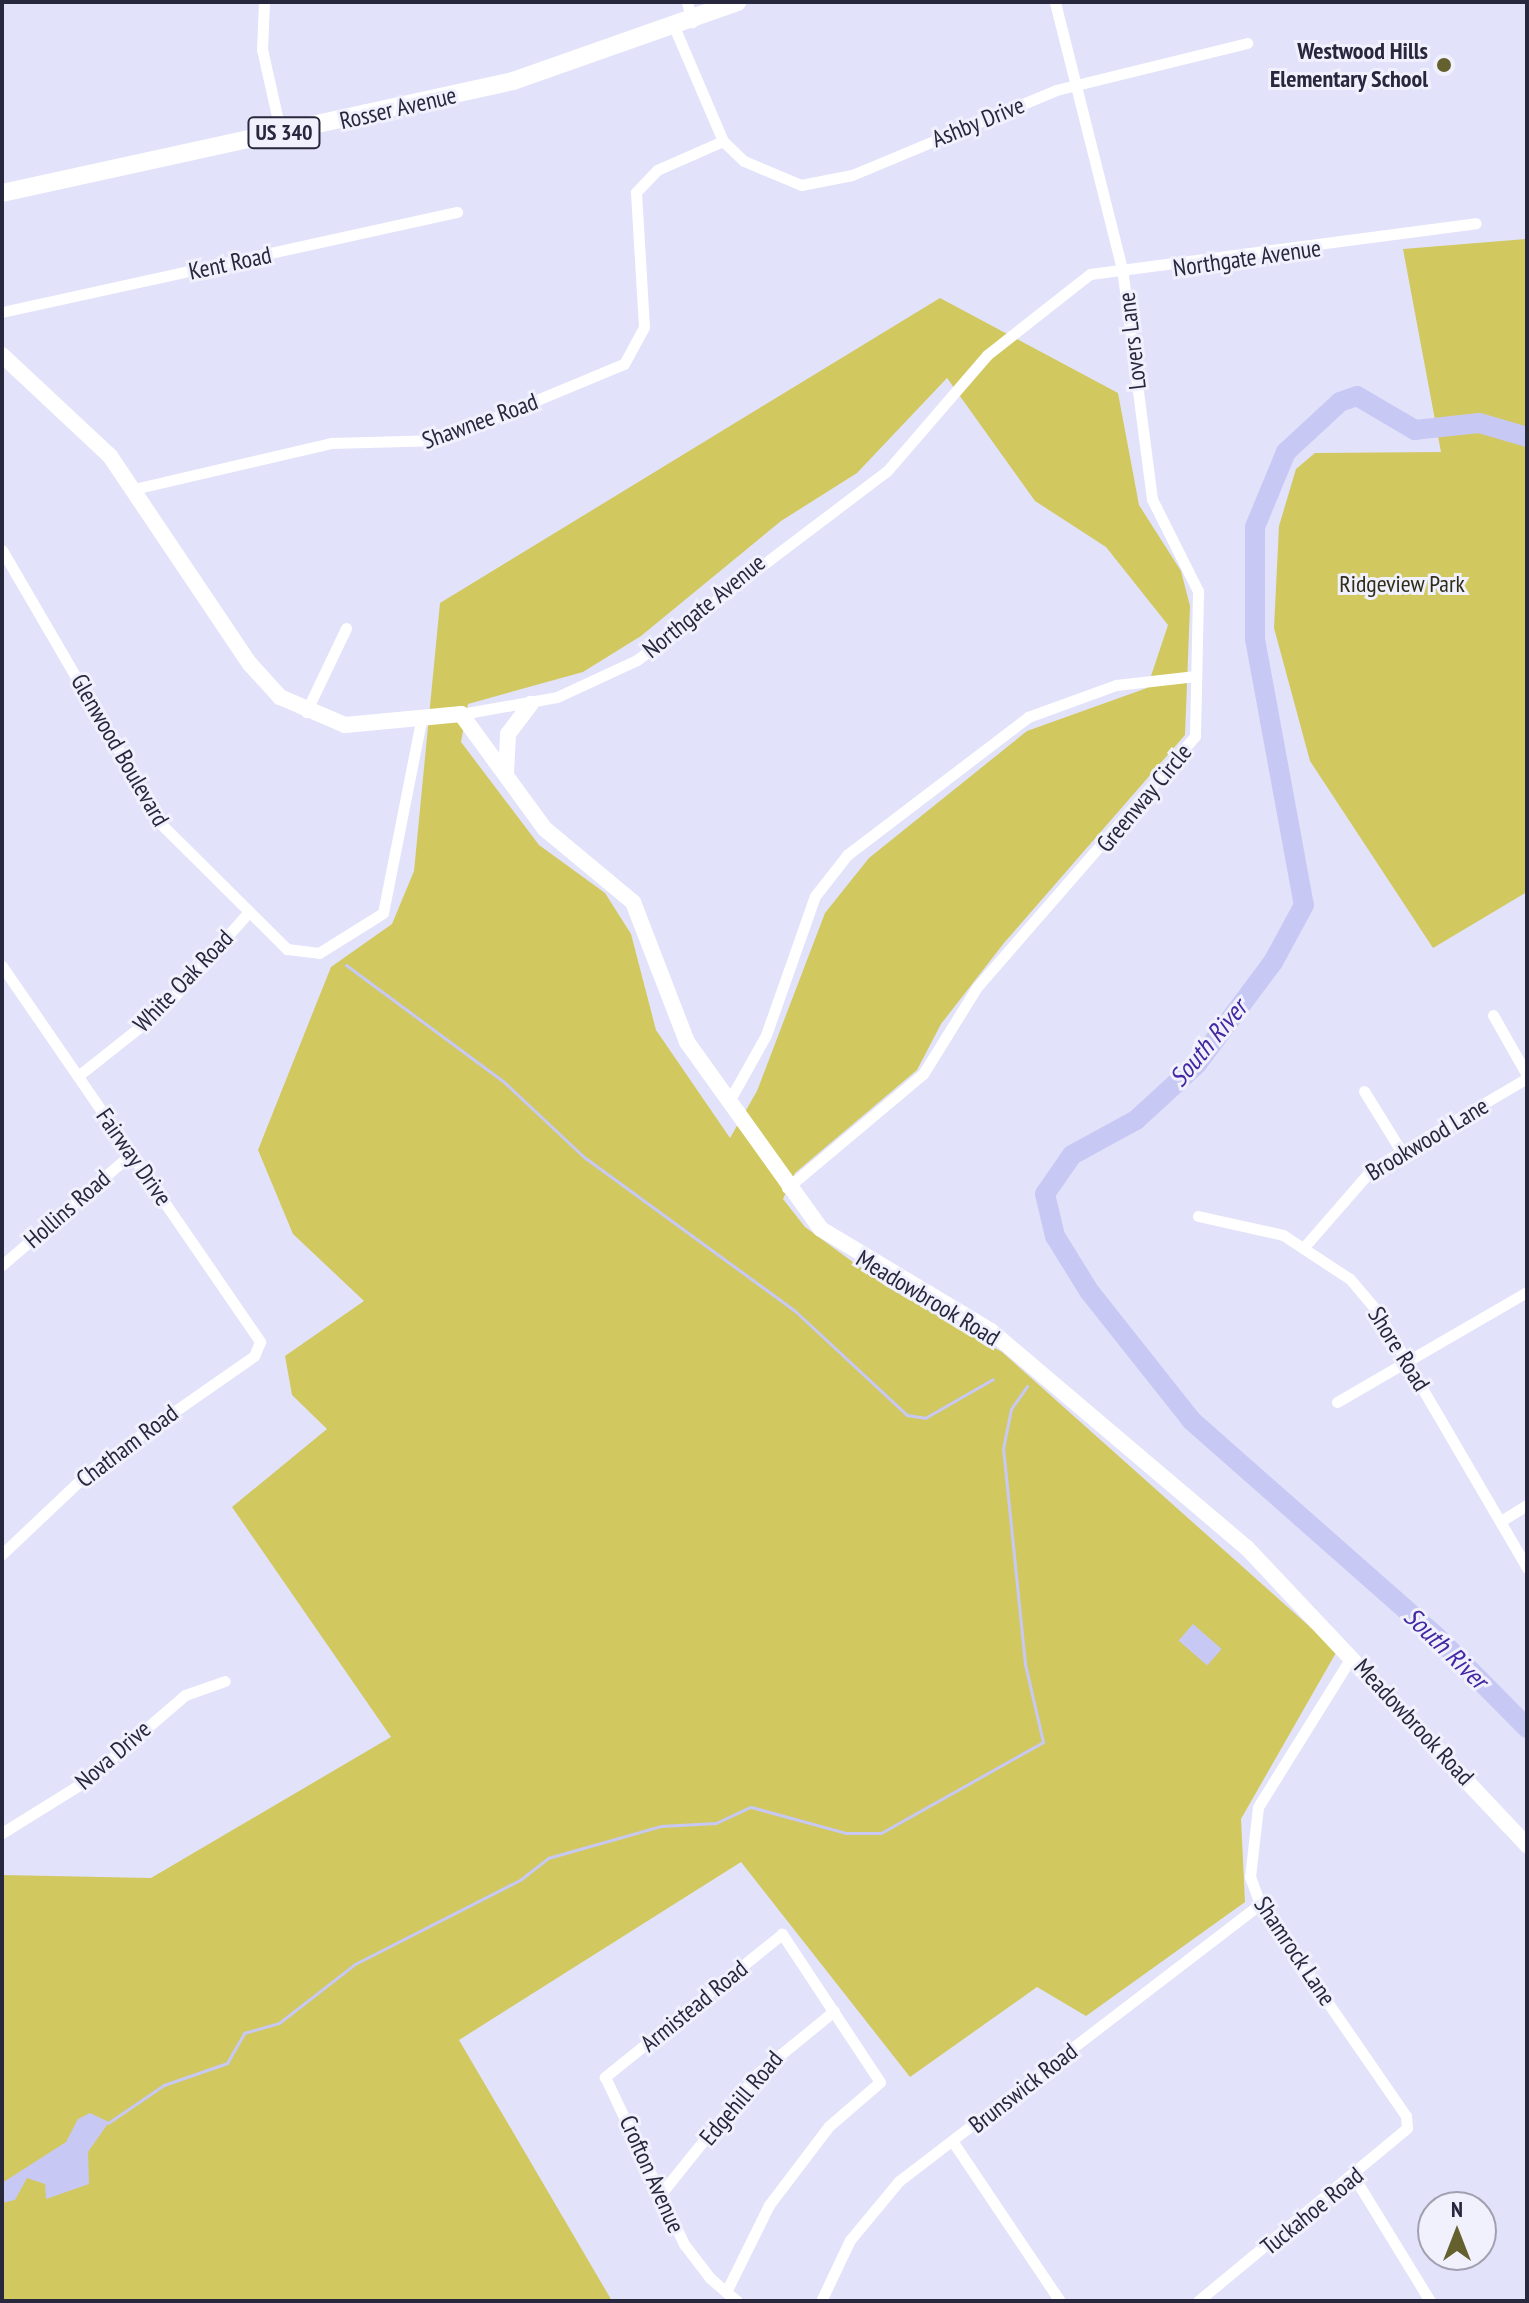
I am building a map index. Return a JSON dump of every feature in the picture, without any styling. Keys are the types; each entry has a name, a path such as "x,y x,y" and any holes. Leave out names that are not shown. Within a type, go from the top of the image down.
{"main road":[{"name":"Rosser Avenue","path":"2,193 513,81 683,26 737,2"}],"street":[{"path":"264,2 262,49 281,134"},
{"path":"687,2 683,26 723,141"},
{"name":"Lovers Lane","path":"1055,2 1080,83 1122,269 1149,489 1199,599 1195,676"},
{"name":"Ashby Drive","path":"723,141 762,172 816,184 1080,83 1247,43"},
{"name":"Shawnee Road","path":"134,489 331,443 441,440 624,364 639,347 644,313 636,192 657,170 723,141"},
{"name":"Kent Road","path":"2,312 457,212"},
{"name":"Northgate Avenue","path":"2,355 92,434 134,489 250,664 306,713 364,726 421,721 531,704 588,686 637,660 887,471 987,355 1044,304 1090,274 1122,269 1149,271 1476,223"},
{"name":"Glenwood Boulevard","path":"2,550 162,825 276,942 309,954 378,920 389,900 421,721"},
{"path":"306,713 346,628"},
{"path":"728,1103 762,1047 815,896 847,855 1028,717 1116,685 1195,676"},
{"name":"Greenway Circle","path":"787,1188 923,1074 977,987 1187,751 1197,725 1195,676"},
{"path":"506,774 508,734 531,704"},
{"name":"Meadowbrook Road","path":"461,714 545,829 633,902 677,1024 787,1188 852,1254 966,1314 1052,1381 1246,1547 1527,1845"},
{"name":"White Oak Road","path":"78,1076 165,1007 247,914"},
{"name":"Fairway Drive","path":"2,966 259,1335 259,1349"},
{"path":"1493,1015 1527,1076"},
{"name":"Brookwood Lane","path":"1305,1246 1349,1188 1401,1151 1527,1076"},
{"path":"1364,1091 1401,1151"},
{"name":"Hollins Road","path":"2,1265 132,1153"},
{"name":"Shore Road","path":"1198,1216 1260,1226 1305,1246 1366,1296 1527,1568"},
{"path":"1337,1402 1527,1292"},
{"name":"Chatham Road","path":"2,1554 92,1469 259,1349"},
{"path":"1501,1521 1527,1505"},
{"name":"Shamrock Lane","path":"1352,1656 1252,1822 1248,1862 1260,1904 1402,2111"},
{"name":"Nova Drive","path":"2,1833 84,1782 185,1695 225,1681"},
{"name":"Brunswick Road","path":"821,2301 866,2217 953,2142 1260,1904"},
{"name":"Armistead Road","path":"605,2077 782,1934 834,2011"},
{"path":"726,2292 796,2169 880,2082 834,2011"},
{"name":"Edgehill Road","path":"659,2196 758,2073 834,2011"},
{"name":"Crofton Avenue","path":"605,2077 684,2244 737,2301"},
{"name":"Tuckahoe Road","path":"1198,2301 1404,2135 1402,2111"},
{"path":"953,2142 1060,2301"},
{"path":"1354,2177 1430,2301"},
{"path":"1213,2290 1220,2301"}],"green space":[{"name":"Ridgeview Park","path":"1527,239 1527,892 1433,948 1310,761 1274,628 1279,526 1296,469 1315,453 1441,452 1403,249"},
{"path":"940,298 1118,393 1139,505 1181,571 1190,606 1185,735 1004,943 941,1024 917,1070 795,1173 783,1199 805,1227 887,1287 1002,1352 1337,1651 1241,1819 1245,1902 1086,2016 1037,1987 910,2077 741,1862 459,2040 612,2301 2,2301 2,1875 151,1878 391,1737 232,1507 327,1429 292,1395 285,1356 364,1301 293,1234 258,1150 331,967 392,924 414,871 440,603","holes":["947,378 1035,501 1106,547 1168,625 1147,688 1027,731 869,858 825,913 757,1091 730,1138 656,1030 631,934 605,893 539,845 461,742 468,704 583,672 641,636 781,521 857,473"]}],"water":[{"path":"1193,1624 1222,1649 1207,1666 1179,1641"},
{"path":"90,2113 109,2122 88,2152 89,2184 46,2199 45,2184 27,2178 15,2200 2,2203 2,2183 66,2142 78,2119"}],"waterway":[{"name":"South River","path":"1527,437 1479,423 1415,430 1357,396 1340,402 1286,452 1255,527 1255,639 1304,905 1273,962 1197,1064 1136,1120 1072,1155 1045,1194 1055,1236 1089,1291 1192,1421 1437,1637 1527,1728"},
{"path":"346,965 503,1081 584,1157 794,1310 907,1415 925,1418 993,1379"},
{"path":"108,2123 164,2085 227,2063 244,2033 279,2023 355,1964 520,1880 548,1858 661,1826 716,1823 751,1807 846,1833 881,1833 1043,1742 1025,1664 1003,1449 1011,1409 1027,1386"}],"place":[{"name":"Westwood Hills Elementary School","path":"1444,65"}]}
